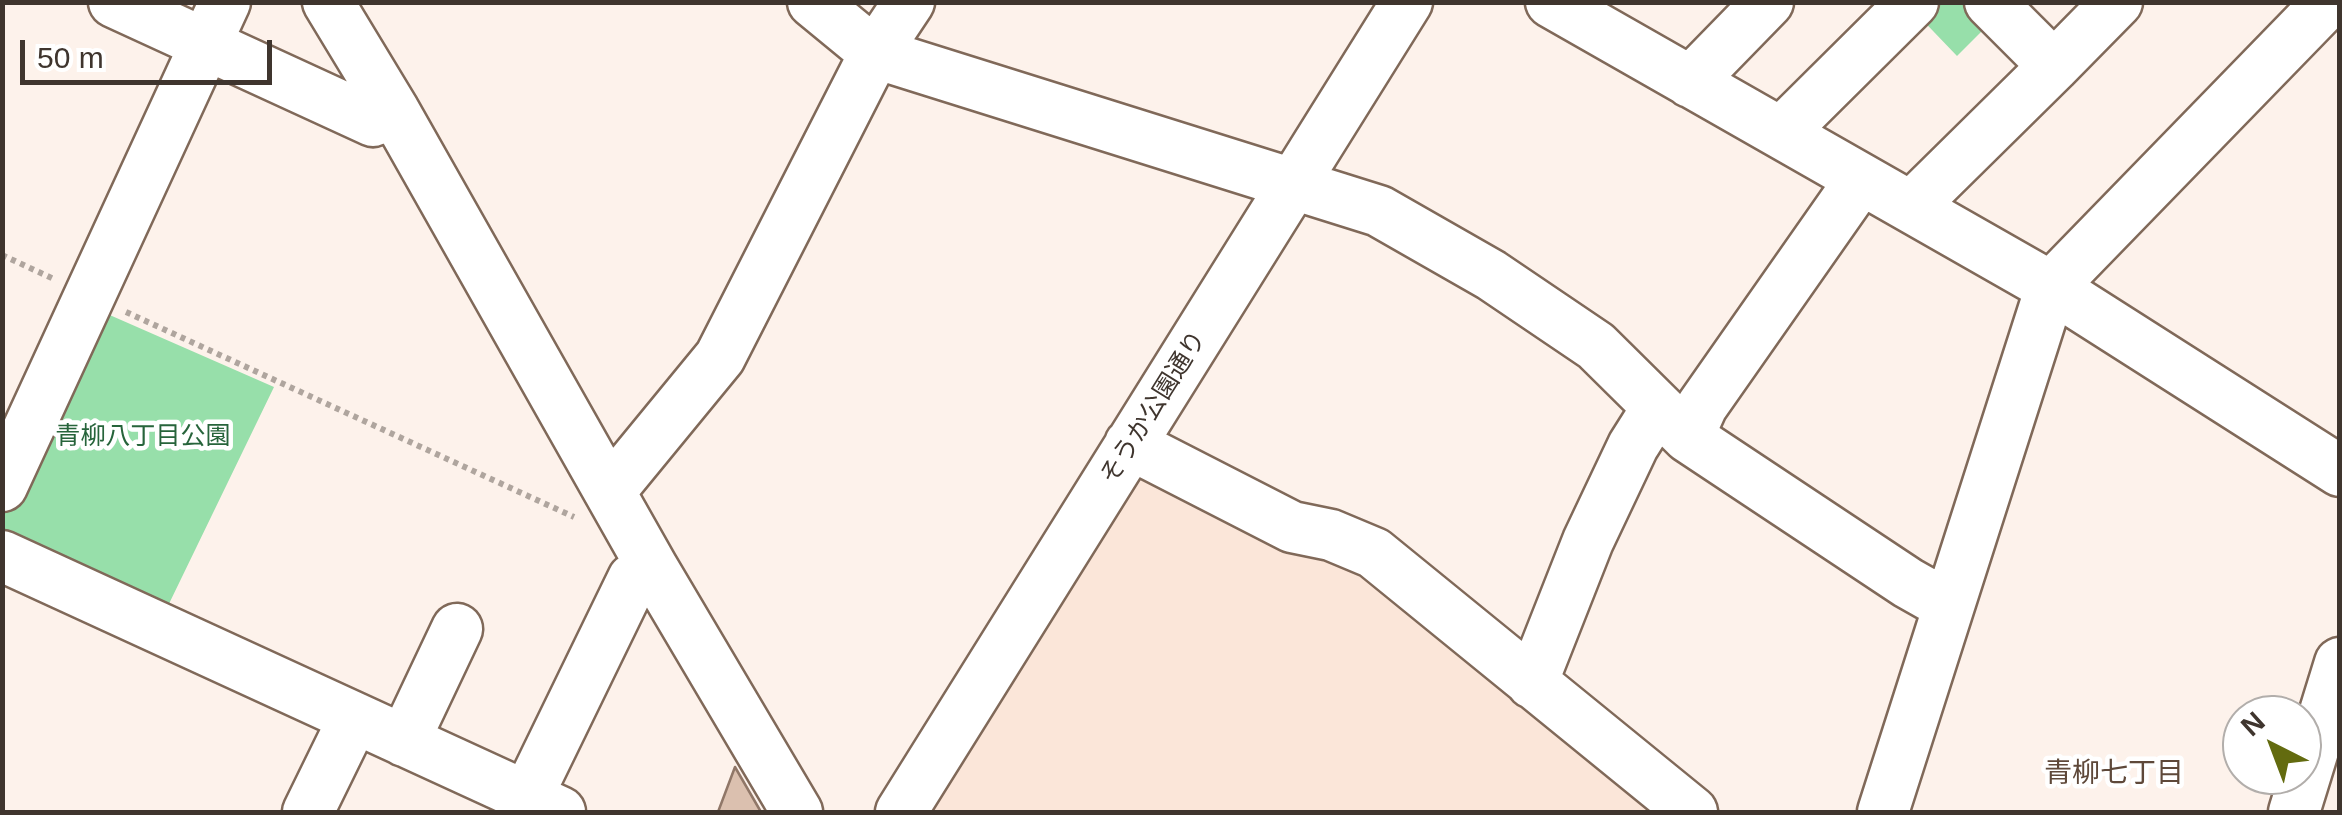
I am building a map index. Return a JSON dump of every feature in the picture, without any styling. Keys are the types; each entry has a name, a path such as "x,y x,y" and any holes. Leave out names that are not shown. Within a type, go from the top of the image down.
{"street":[{"path":"114,2 215,24 373,121 394,111"},
{"path":"328,2 394,111 599,507 652,567 797,812"},
{"path":"813,2 875,52 1379,212 1491,275 1596,346 1673,422 1908,583 1947,605"},
{"path":"599,507 720,357 875,52 908,2"},
{"name":"そうか公園通り","path":"900,812 1407,2"},
{"path":"1690,82 1768,2"},
{"path":"1990,2 2054,66"},
{"path":"1911,207 2117,2"},
{"path":"1884,812 2051,287 2328,2"},
{"path":"1581,10 1690,82 2051,287 2340,472"},
{"path":"1781,133 1891,10"},
{"path":"2,486 215,24"},
{"path":"1532,683 1588,541 1633,446 1702,406 1862,179"},
{"path":"1130,444 1292,527 1331,535 1374,553 1692,812"},
{"path":"2,556 535,805 633,579 652,567"},
{"path":"404,741 457,629"},
{"path":"2303,810 2340,663"},
{"path":"308,812 354,718"}],"path":[{"path":"2,255 88,295 599,507"}],"shaded area":[{"path":"1132,452 1327,545 1679,812 912,812"}],"green space":[{"path":"1917,3 1985,3 1998,15 1957,56 1911,8"},
{"name":"青柳八丁目公園","path":"96,309 274,387 165,612 3,540 3,512"}],"building":[{"path":"735,767 761,812 718,812"}],"district":[{"name":"青柳七丁目","path":"2114,774"}]}
